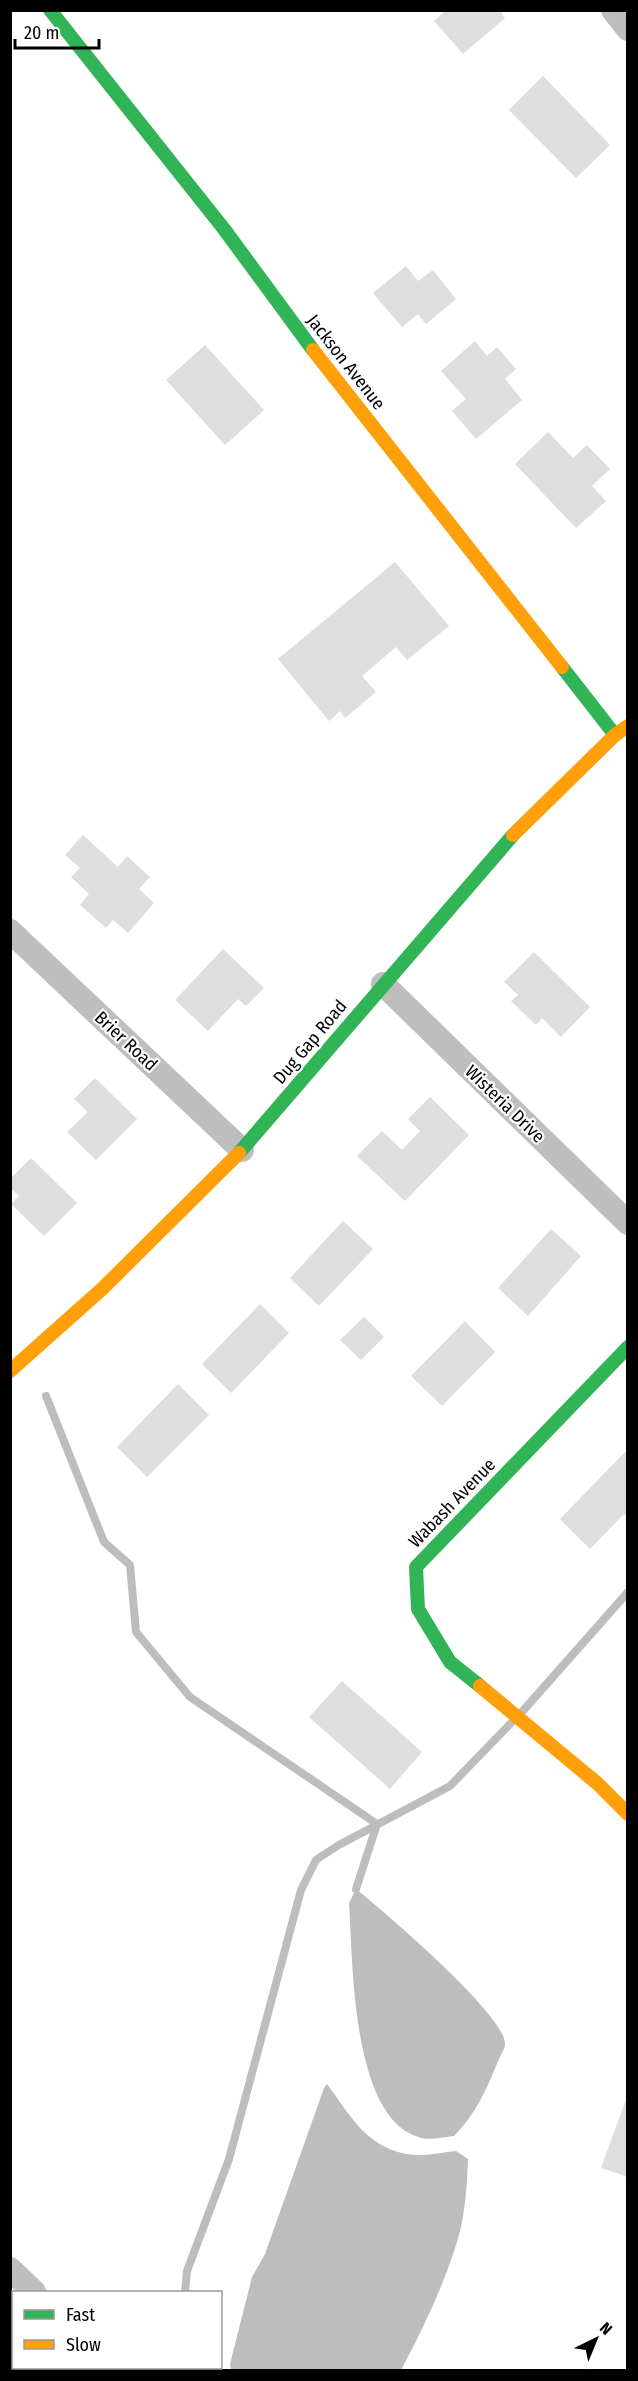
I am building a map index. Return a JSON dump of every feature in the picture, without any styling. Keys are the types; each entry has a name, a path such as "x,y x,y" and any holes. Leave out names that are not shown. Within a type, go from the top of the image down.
{"street":[{"name":"Jackson Avenue","path":"50,10 224,229 312,349 615,735"},
{"path":"613,10 627,29"},
{"name":"Dug Gap Road","path":"10,1371 102,1289 242,1150 506,843 615,735 627,726"},
{"name":"Brier Road","path":"10,931 242,1150"},
{"name":"Wisteria Drive","path":"383,984 627,1223"},
{"name":"Wabash Avenue","path":"627,1347 416,1567 418,1609 450,1662 598,1784 627,1814"},
{"path":"10,2269 33,2291"}],"shaded area":[{"path":"356,1889 441,1963 486,2011 500,2030 505,2044 490,2081 468,2119 454,2136 431,2139 418,2137 396,2123 380,2100 368,2069 355,1997 349,1903"},
{"path":"327,2084 353,2120 385,2147 414,2155 456,2151 468,2159 464,2212 451,2259 432,2308 401,2370 231,2370 230,2364 252,2277 265,2254"}],"building":[{"path":"446,10 499,10 505,18 463,54 434,21"},
{"path":"543,76 610,145 576,178 509,110"},
{"path":"406,266 418,281 433,270 456,299 426,324 418,314 402,327 373,293"},
{"path":"475,341 487,356 497,347 516,369 505,379 522,400 476,439 452,411 466,399 441,371"},
{"path":"205,345 264,410 225,445 166,380"},
{"path":"548,432 573,458 587,445 610,469 592,486 606,501 576,528 515,464"},
{"path":"395,562 449,626 407,660 396,647 362,676 376,692 345,718 340,711 329,721 278,659"},
{"path":"83,835 118,867 127,856 150,877 139,889 154,903 128,933 113,920 106,928 80,905 89,894 71,877 80,868 65,855"},
{"path":"223,949 264,988 246,1006 238,999 208,1031 175,1000"},
{"path":"534,952 590,1007 561,1037 542,1018 536,1025 511,1001 518,995 504,982"},
{"path":"95,1078 137,1119 96,1160 67,1132 88,1112 74,1099"},
{"path":"430,1097 469,1135 405,1201 357,1156 382,1131 402,1150 420,1131 408,1119"},
{"path":"31,1158 77,1203 44,1236 11,1204 19,1196 10,1188 10,1179"},
{"path":"343,1221 373,1249 319,1306 290,1278"},
{"path":"551,1229 581,1256 528,1316 498,1288"},
{"path":"260,1304 289,1333 231,1393 202,1364"},
{"path":"364,1317 384,1337 361,1360 340,1340"},
{"path":"465,1321 495,1352 442,1406 411,1376"},
{"path":"178,1384 209,1415 147,1477 117,1447"},
{"path":"625,1452 628,1455 628,1518 624,1514 590,1549 560,1519"},
{"path":"342,1681 422,1752 390,1789 309,1717"},
{"path":"628,2094 628,2177 601,2168"}],"waterway":[{"path":"46,1396 104,1542 130,1565 136,1632 190,1697 377,1824"},
{"path":"521,1713 628,1592"},
{"path":"185,2291 187,2271 229,2159 301,1890 316,1860 337,1846 450,1786 512,1722"},
{"path":"356,1889 377,1824"}],"traffic: fast":[{"path":"50,10 224,229 313,350"},
{"path":"562,667 615,735"},
{"path":"239,1153 513,835"},
{"path":"480,1686 450,1662 418,1609 416,1567 628,1347"}],"traffic: slow":[{"path":"313,350 562,667"},
{"path":"513,835 615,735 628,726"},
{"path":"10,1371 102,1289 239,1153"},
{"path":"480,1686 598,1784 628,1814"}]}
